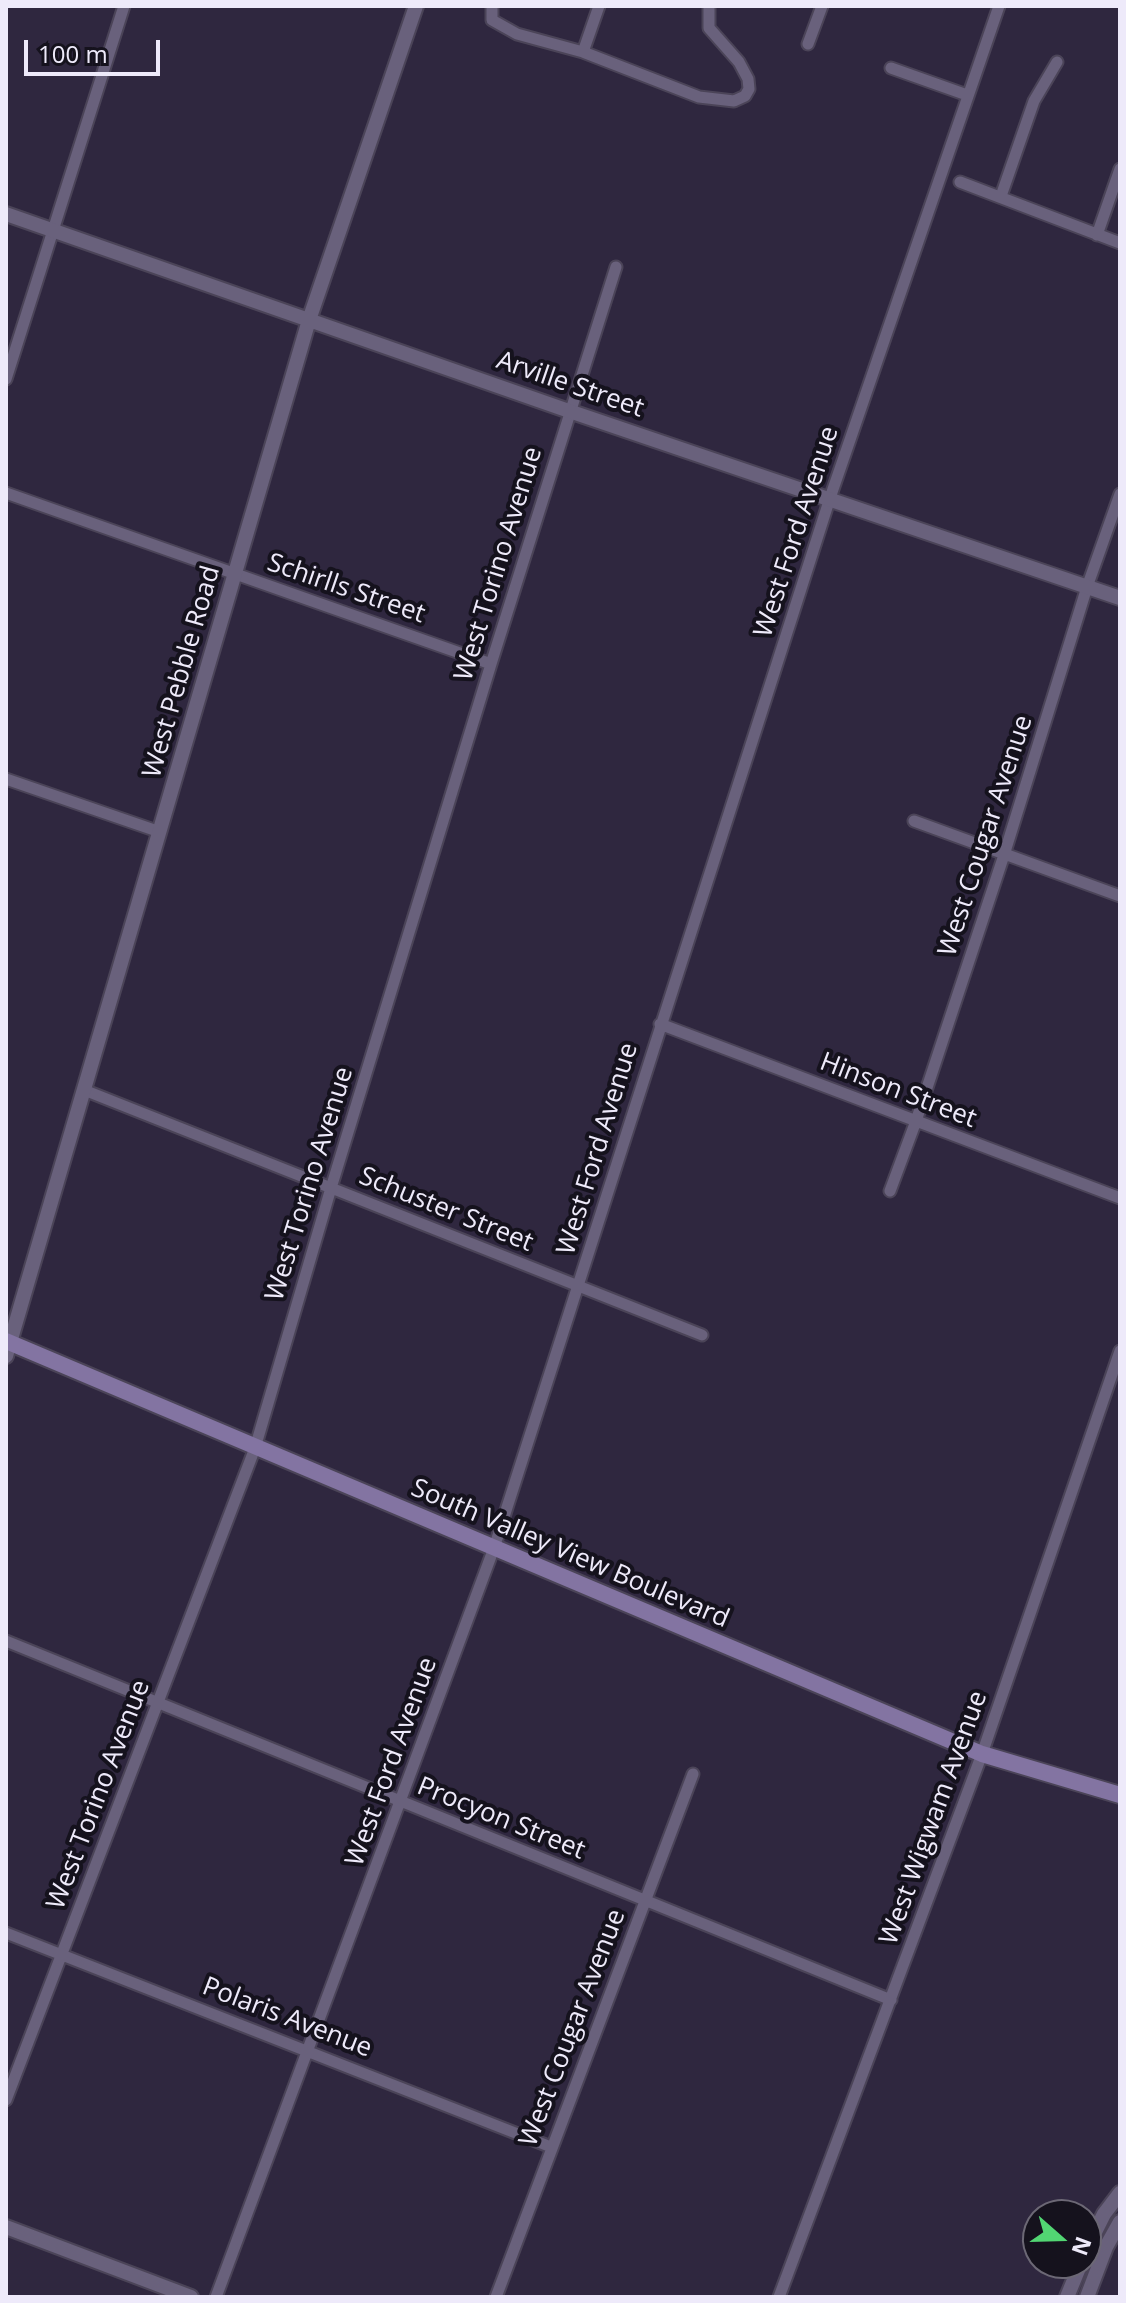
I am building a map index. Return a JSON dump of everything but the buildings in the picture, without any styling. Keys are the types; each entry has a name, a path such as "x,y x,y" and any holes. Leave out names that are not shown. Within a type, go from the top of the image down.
{"main road":[{"name":"South Valley View Boulevard","path":"8,1347 982,1754 1120,1795"}],"street":[{"path":"6,379 124,6"},
{"name":"West Pebble Road","path":"8,1347 309,320 416,6"},
{"path":"492,6 492,20 517,34 583,52 699,97 734,101 745,96 749,89 748,79 739,62 709,28 709,6"},
{"path":"583,52 599,6"},
{"path":"808,44 822,6"},
{"name":"West Ford Avenue","path":"216,2297 494,1548 830,498 999,6"},
{"path":"1001,196 1034,101 1057,62"},
{"path":"891,68 967,95"},
{"path":"1097,235 1120,169"},
{"path":"960,182 1120,243"},
{"name":"Arville Street","path":"6,214 569,411 1120,598"},
{"name":"West Torino Avenue","path":"6,2100 255,1448 491,664 616,267"},
{"name":"Schirlls Street","path":"6,493 491,664"},
{"name":"West Cougar Avenue","path":"890,1191 1004,855 1087,587 1120,494"},
{"path":"6,779 160,832"},
{"path":"914,821 1120,896"},
{"name":"Hinson Street","path":"660,1024 1120,1198"},
{"name":"Schuster Street","path":"84,1090 702,1335"},
{"name":"West Wigwam Avenue","path":"779,2297 982,1754 1120,1351"},
{"name":"Procyon Street","path":"6,1641 891,2000"},
{"name":"West Cougar Avenue","path":"496,2297 693,1774"},
{"name":"Polaris Avenue","path":"6,1933 551,2147"},
{"path":"1102,2221 1119,2200"},
{"path":"1102,2241 1119,2200"},
{"path":"1102,2258 1120,2222"},
{"path":"6,2227 191,2297"},
{"path":"1070,2290 1088,2294"}]}
